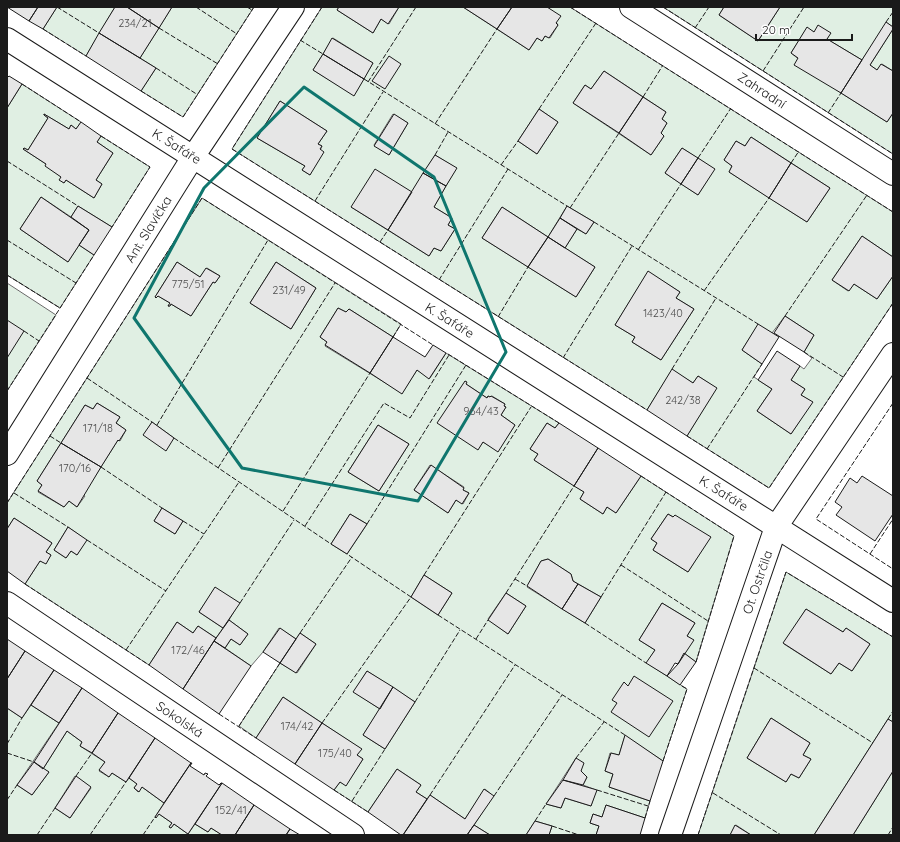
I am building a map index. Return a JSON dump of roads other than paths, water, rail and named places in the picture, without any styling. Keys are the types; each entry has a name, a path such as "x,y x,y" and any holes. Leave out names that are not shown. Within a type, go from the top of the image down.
{"street":[{"name":"Ant. Slavíčka","path":"7,454 193,157 293,7"},
{"name":"Zahradní","path":"631,7 893,174"},
{"name":"K. Šafáře","path":"7,39 893,601"},
{"name":"Ot. Ostrčila","path":"670,835 776,527 893,354"},
{"name":"Sokolská","path":"7,603 353,835"}]}
